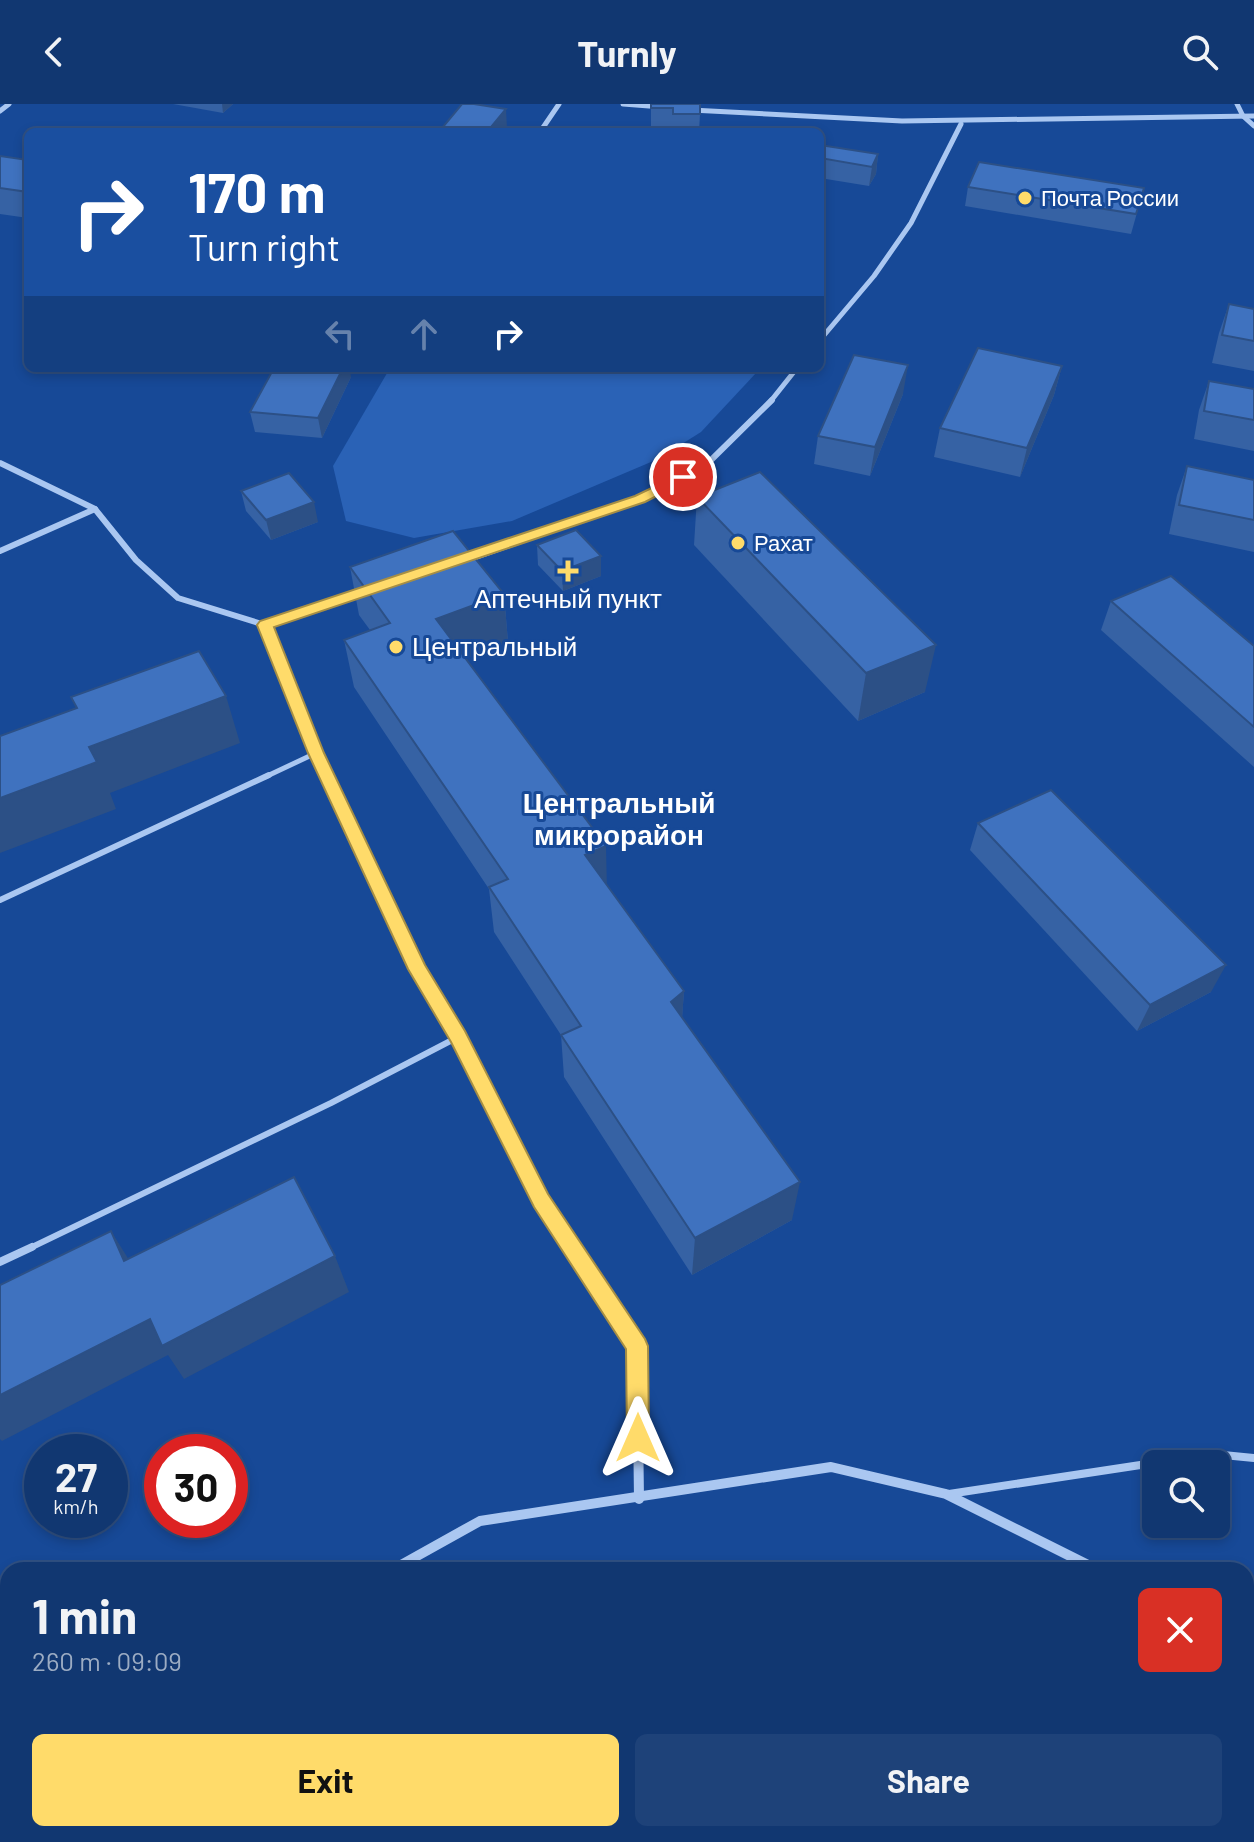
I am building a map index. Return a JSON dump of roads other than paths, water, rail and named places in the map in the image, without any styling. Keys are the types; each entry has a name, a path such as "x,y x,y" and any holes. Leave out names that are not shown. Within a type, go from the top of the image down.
{"street":[{"path":"0,111 9,104"},
{"path":"543,128 559,104"},
{"path":"623,104 665,108"},
{"path":"1237,104 1243,116 1254,126"},
{"path":"679,109 823,120 961,124 1254,116"},
{"path":"824,335 874,276 911,223 961,124"},
{"path":"456,563 640,499 705,466 771,401 794,372"},
{"path":"0,463 95,509 136,560 178,598 265,625 375,590"},
{"path":"0,551 95,509"},
{"path":"265,625 316,753 417,969 458,1037 541,1201 637,1346 639,1499"},
{"path":"406,1562 480,1521 639,1499 831,1467 946,1494 1082,1562"}],"lane":[{"path":"0,900 316,753"},
{"path":"0,1262 331,1103 458,1037"},
{"path":"946,1494 1213,1454 1254,1458"}],"place":[{"name":"Почта России","path":"1025,198"},
{"name":"Рахат","path":"738,543"},
{"name":"Аптечный пункт","path":"568,571"},
{"name":"Центральный","path":"396,647"}],"district":[{"name":"Центральный микрорайон","path":"619,819"}]}
